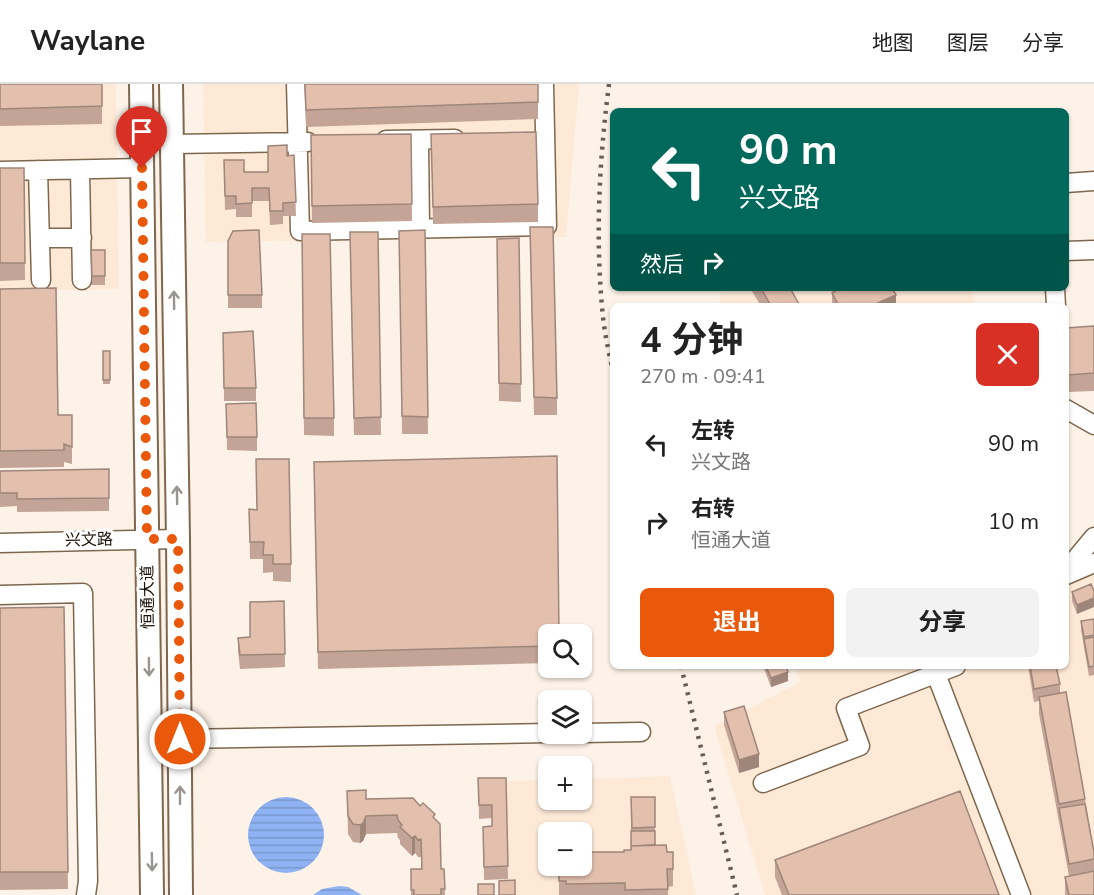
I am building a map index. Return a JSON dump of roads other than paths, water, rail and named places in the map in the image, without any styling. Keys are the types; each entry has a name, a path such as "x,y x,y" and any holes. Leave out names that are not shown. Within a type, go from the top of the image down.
{"main road":[{"name":"恒通大道","path":"141,84 152,895"},
{"name":"恒通大道","path":"171,84 181,895"}],"street":[{"path":"296,84 300,231 547,226 543,137 544,84"},
{"path":"364,141 476,139"},
{"path":"419,140 420,229"},
{"path":"172,144 331,141"},
{"path":"0,171 142,168"},
{"path":"38,170 41,280"},
{"path":"80,170 82,280"},
{"path":"1069,183 1094,181"},
{"path":"40,238 81,238"},
{"path":"1069,251 1094,250"},
{"path":"1069,411 1094,425"},
{"path":"1069,569 1094,537"},
{"name":"兴文路","path":"0,543 178,539"},
{"path":"1069,572 1094,563"},
{"path":"0,595 83,593 88,880 86,895"},
{"path":"763,783 860,746 846,708 948,669"},
{"path":"936,674 991,838 1021,895"},
{"path":"592,733 640,732"},
{"path":"180,739 538,733"}],"water":[{"path":"286,797 301,800 313,808 321,820 324,835 321,850 313,862 301,870 286,873 271,870 259,862 251,850 248,835 251,820 259,808 271,800"},
{"path":"348,887 362,895 313,895 322,889"}],"railway":[{"path":"609,84 601,171 599,259 604,324 610,357"},
{"path":"682,669 737,895"}]}
